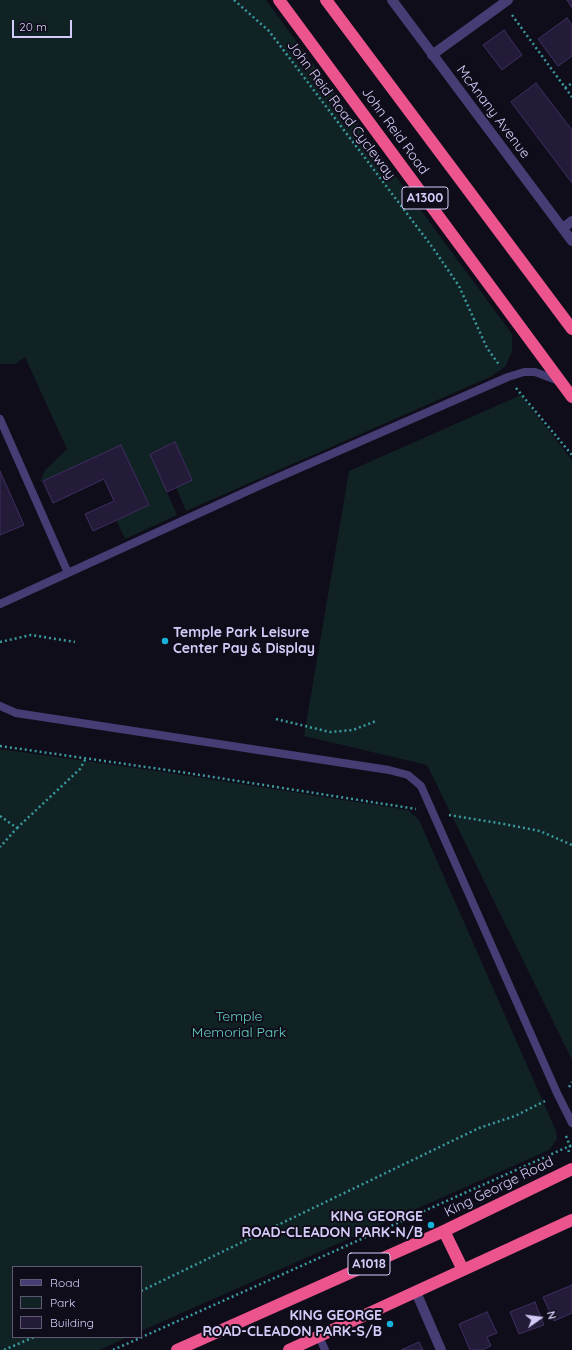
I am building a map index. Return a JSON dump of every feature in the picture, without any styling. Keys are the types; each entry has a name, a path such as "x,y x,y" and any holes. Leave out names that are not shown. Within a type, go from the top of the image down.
{"highway":[{"name":"John Reid Road","path":"279,0 572,397"},
{"name":"John Reid Road","path":"326,0 572,329"},
{"name":"King George Road","path":"177,1350 444,1231 572,1170"},
{"path":"289,1350 572,1220"},
{"path":"444,1231 463,1270"}],"street":[{"name":"McAnany Avenue","path":"392,0 572,241"},
{"path":"432,55 506,2"},
{"path":"563,228 572,221"},
{"path":"416,1292 441,1350"}],"lane":[{"path":"0,604 256,487 508,377 524,372 535,372 562,382"},
{"path":"0,419 68,573"},
{"path":"0,706 16,713 389,770 408,775 421,786 431,812 556,1093 572,1123"},
{"path":"319,1336 325,1350"}],"path":[{"name":"John Reid Road Cycleway","path":"234,0 269,31 433,248 459,286 487,348 521,395 572,455"},
{"path":"506,2 572,97"},
{"path":"565,88 572,83"},
{"path":"1,641 31,634 75,642"},
{"path":"276,719 330,732 353,730 376,721"},
{"path":"0,746 181,772 504,824 540,831 572,845"},
{"path":"0,847 17,828 80,769 86,758"},
{"path":"0,816 17,828"},
{"path":"142,1291 479,1128 515,1116 550,1098"},
{"path":"142,1337 571,1146"},
{"path":"4,1350 32,1338"},
{"path":"113,1350 140,1338"}],"green space":[{"path":"0,0 266,0 512,334 512,352 505,367 490,377 186,511 176,487 175,442 150,453 177,515 125,539 116,520 149,505 121,445 40,482 45,470 67,449 25,357 15,364 0,364"},
{"path":"521,395 572,460 572,1060 427,765 304,736 349,471"},
{"name":"Temple Memorial Park","path":"0,749 164,772 408,810 419,820 556,1131 557,1139 549,1150 142,1331 142,1266 12,1266 12,1338 126,1338 99,1350 0,1350"}],"building":[{"path":"567,0 572,0 572,8"},
{"path":"567,18 572,25 572,56 558,66 538,39"},
{"path":"504,30 522,55 502,70 483,45"},
{"path":"536,83 572,130 572,183 511,102"},
{"path":"175,442 192,480 167,492 150,454"},
{"path":"121,445 149,505 93,531 85,514 114,501 104,479 53,503 43,481"},
{"path":"0,471 24,525 0,535"},
{"path":"572,1285 572,1313 554,1321 543,1297"},
{"path":"535,1302 544,1325 519,1334 510,1312"},
{"path":"487,1312 497,1333 487,1337 491,1346 482,1350 470,1350 459,1324"},
{"path":"419,1342 423,1350 401,1350"}],"place":[{"name":"Temple Park Leisure Center Pay & Display","path":"165,641"},
{"name":"KING GEORGE ROAD-CLEADON PARK-N/B","path":"431,1225"},
{"name":"KING GEORGE ROAD-CLEADON PARK-S/B","path":"390,1324"}]}
